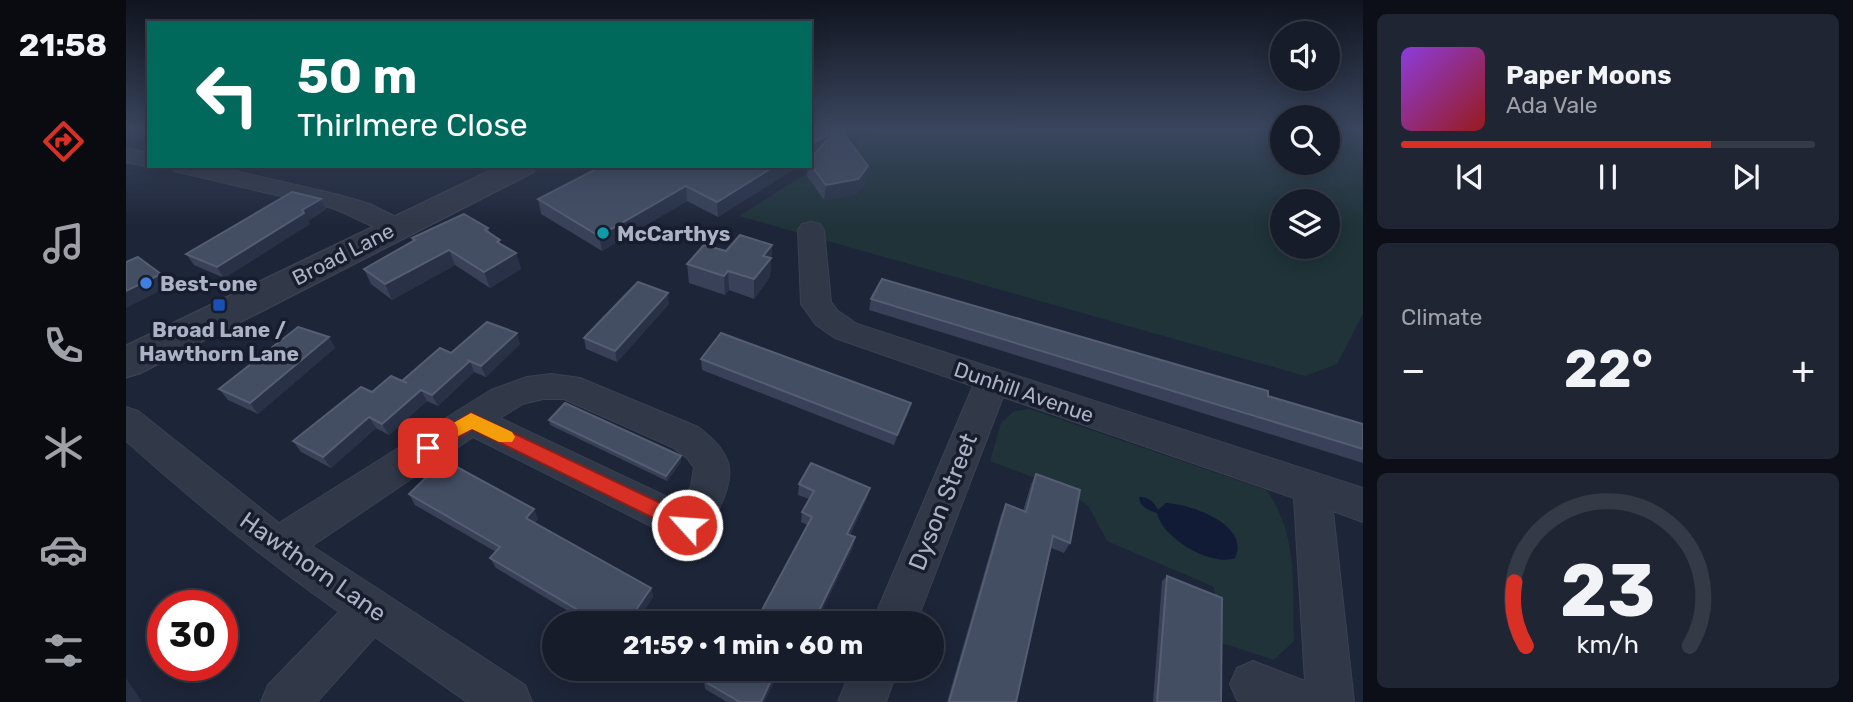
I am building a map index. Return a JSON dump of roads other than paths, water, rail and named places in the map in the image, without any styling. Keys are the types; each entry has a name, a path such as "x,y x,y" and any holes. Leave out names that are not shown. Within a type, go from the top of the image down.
{"street":[{"path":"191,168 339,201 397,227"},
{"name":"Broad Lane","path":"126,363 519,168"},
{"name":"Dunhill Avenue","path":"811,230 816,304 836,326 992,382 1363,505"},
{"name":"Dyson Street","path":"899,611 992,382"},
{"path":"278,545 471,420 524,388 549,384 568,387 685,437 701,447 714,469 713,480 707,495 687,525 471,420"},
{"name":"Hawthorn Lane","path":"126,421 217,499 278,545 508,702"},
{"path":"1312,488 1330,702"},
{"path":"285,702 372,609"},
{"path":"862,702 870,681"},
{"path":"1253,684 1298,702"}],"water":[{"path":"1139,497 1151,500 1158,510 1166,503 1177,504 1216,518 1227,526 1234,536 1238,546 1235,558 1213,558 1189,548 1168,532 1157,513 1143,506"}],"place":[{"name":"McCarthys","path":"603,233"},
{"name":"Best-one","path":"146,283"},
{"name":"Broad Lane / Hawthorn Lane","path":"219,305"}]}
